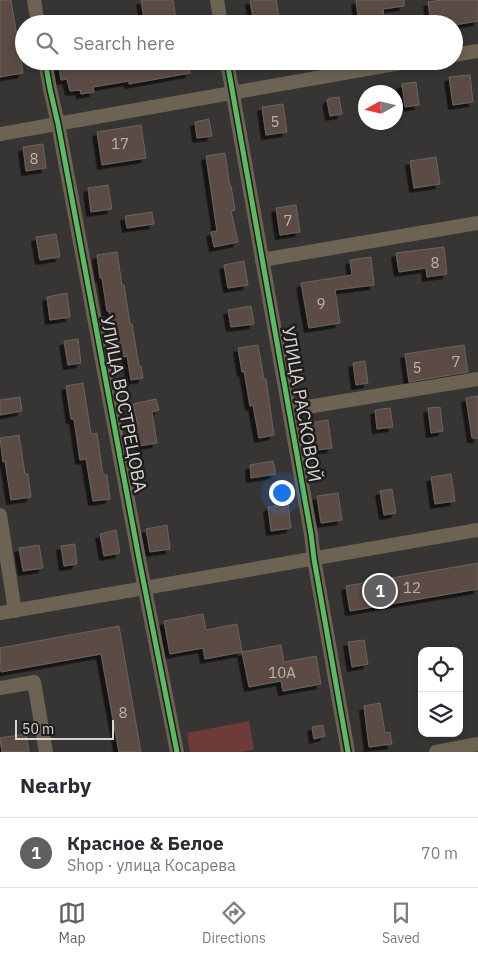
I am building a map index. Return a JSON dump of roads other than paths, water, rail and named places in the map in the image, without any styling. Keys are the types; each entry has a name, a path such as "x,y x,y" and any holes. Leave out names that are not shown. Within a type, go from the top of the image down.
{"street":[{"path":"34,0 36,15"},
{"path":"217,0 220,15"},
{"path":"463,54 478,51"},
{"name":"УЛИЦА ВОСТРЕЦОВА","path":"47,70 144,588 177,752"},
{"name":"УЛИЦА РАСКОВОЙ","path":"228,70 348,752"},
{"path":"0,134 363,70"},
{"path":"262,260 478,223"},
{"path":"289,410 478,379"},
{"path":"0,514 15,611"},
{"path":"0,613 478,530"},
{"path":"0,688 34,682 46,752"},
{"path":"436,752 478,744"}],"place":[{"name":"Красное & Белое","path":"380,591"}]}
